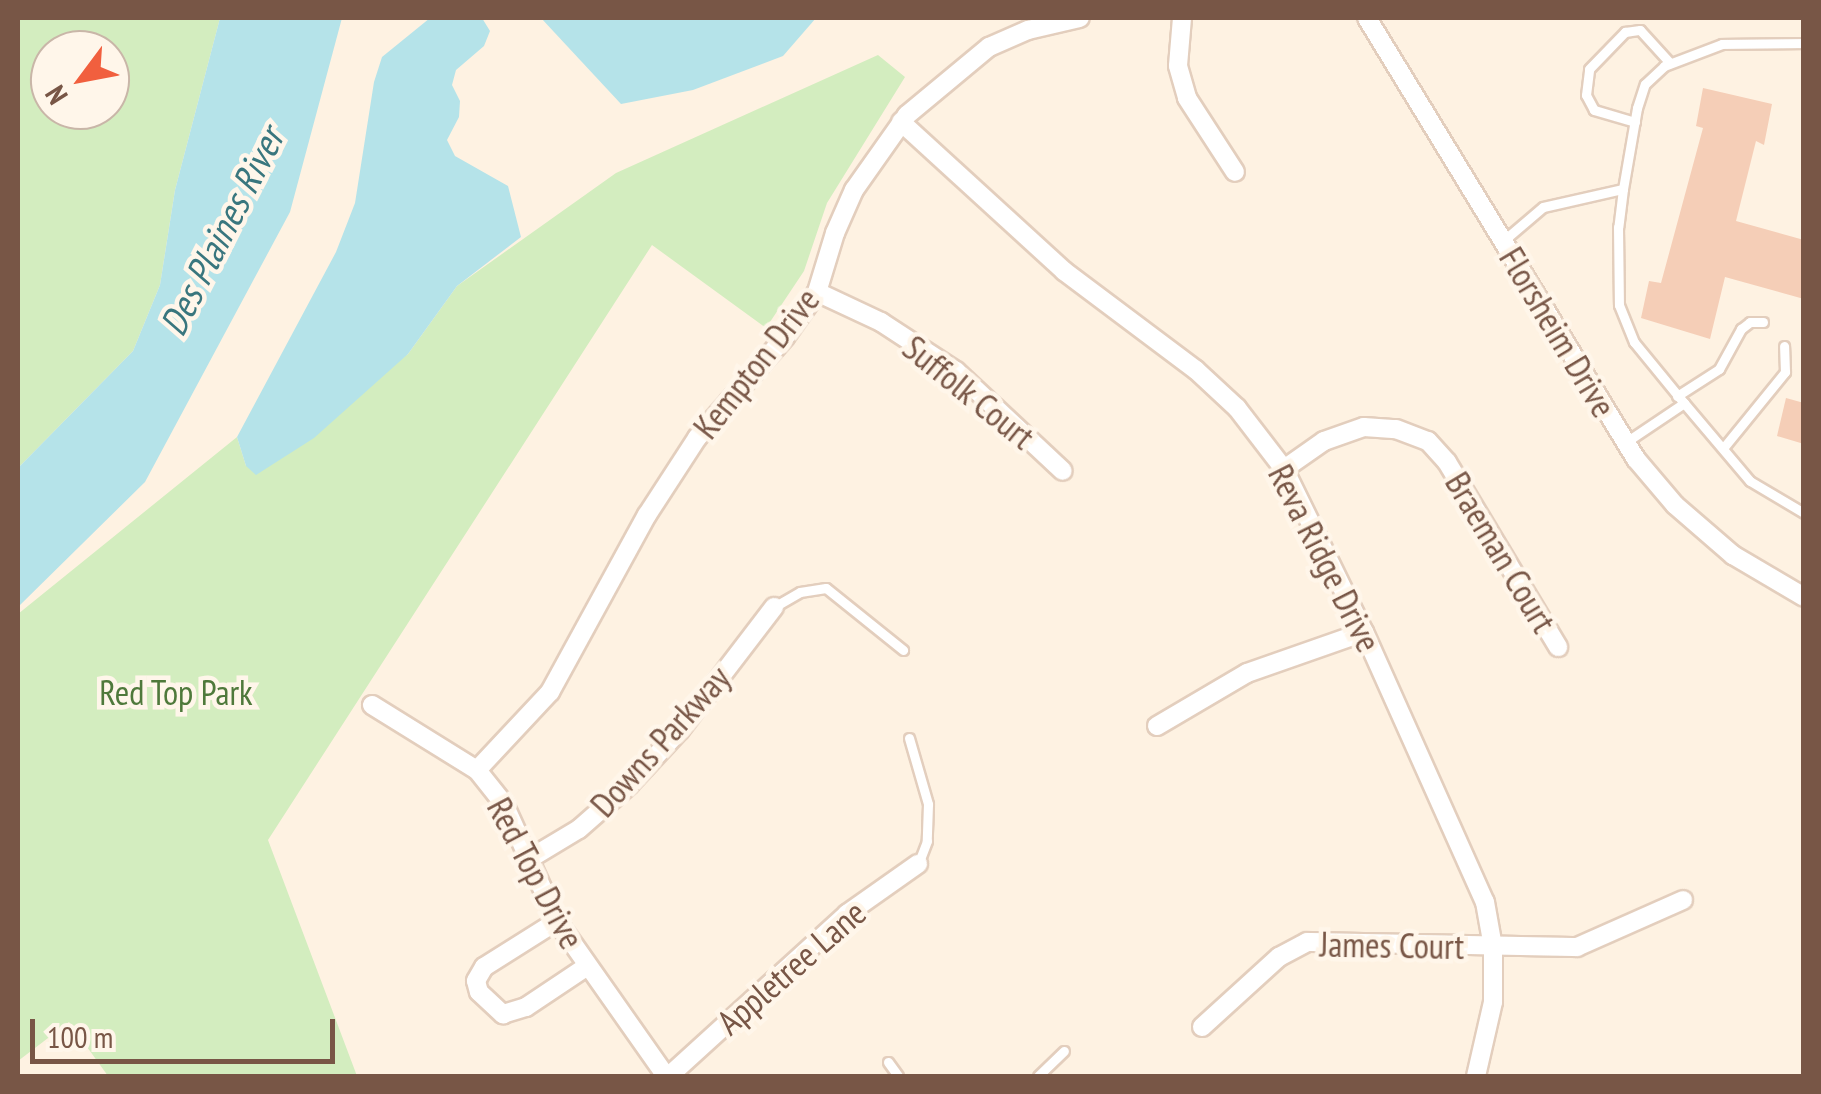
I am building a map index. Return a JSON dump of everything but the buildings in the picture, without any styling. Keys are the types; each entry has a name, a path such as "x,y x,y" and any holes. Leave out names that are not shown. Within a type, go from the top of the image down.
{"street":[{"name":"Kempton Drive","path":"477,770 550,692 647,515 698,438 818,292 835,233 854,190 901,122 948,77 989,47 1028,30 1080,18"},
{"path":"1182,18 1178,66 1188,98 1235,172"},
{"name":"Florsheim Drive","path":"1367,18 1626,442 1674,505 1733,555 1804,597"},
{"name":"Reva Ridge Drive","path":"901,122 1064,270 1196,370 1237,408 1284,468 1364,632 1484,902 1493,946 1493,1002 1476,1076"},
{"name":"Suffolk Court","path":"818,292 881,322 956,371 1063,472"},
{"name":"Braeman Court","path":"1284,468 1324,441 1364,426 1396,430 1428,442 1447,462 1558,647"},
{"name":"Downs Parkway","path":"529,859 579,829 629,785 680,730 774,607"},
{"path":"1158,726 1247,673 1364,632"},
{"name":"Red Top Drive","path":"372,705 477,770 504,804 556,922 668,1076"},
{"name":"Appletree Lane","path":"668,1076 847,914 918,864"},
{"name":"James Court","path":"1202,1026 1280,957 1307,942 1577,947 1683,900"},
{"path":"556,922 484,967 476,982 479,992 503,1014 526,1007 586,967"}],"lane":[{"path":"1636,122 1594,110 1586,95 1589,69 1625,32 1640,30 1670,64"},
{"path":"1804,42 1722,44 1670,64 1646,84 1618,228 1620,305 1634,342 1750,480 1804,513"},
{"path":"1503,241 1543,207 1623,189"},
{"path":"1626,442 1719,368 1750,322 1763,322"},
{"path":"1724,447 1784,372 1784,346"},
{"path":"774,607 800,592 826,588 903,650"},
{"path":"909,738 928,804 927,841 918,864"},
{"path":"1038,1076 1064,1051"},
{"path":"888,1062 898,1076"}],"green space":[{"path":"18,18 220,18 175,190 160,285 133,351 18,468"},
{"name":"Red Top Park","path":"878,55 905,77 827,203 804,271 766,328 652,245 268,840 357,1076 108,1076 69,1022 18,1061 18,614 237,437 246,466 408,354 457,286 616,173"}],"water":[{"name":"Des Plaines River","path":"220,18 342,18 290,212 145,482 18,607 18,468 133,351 160,285 175,190"},
{"path":"430,18 482,18 490,31 484,46 456,70 452,85 460,101 459,117 447,140 455,156 508,186 521,237 457,286 408,354 314,438 256,475 246,466 237,437 336,252 355,203 374,82 382,57"},
{"path":"541,18 816,18 783,56 693,90 621,104"}]}
